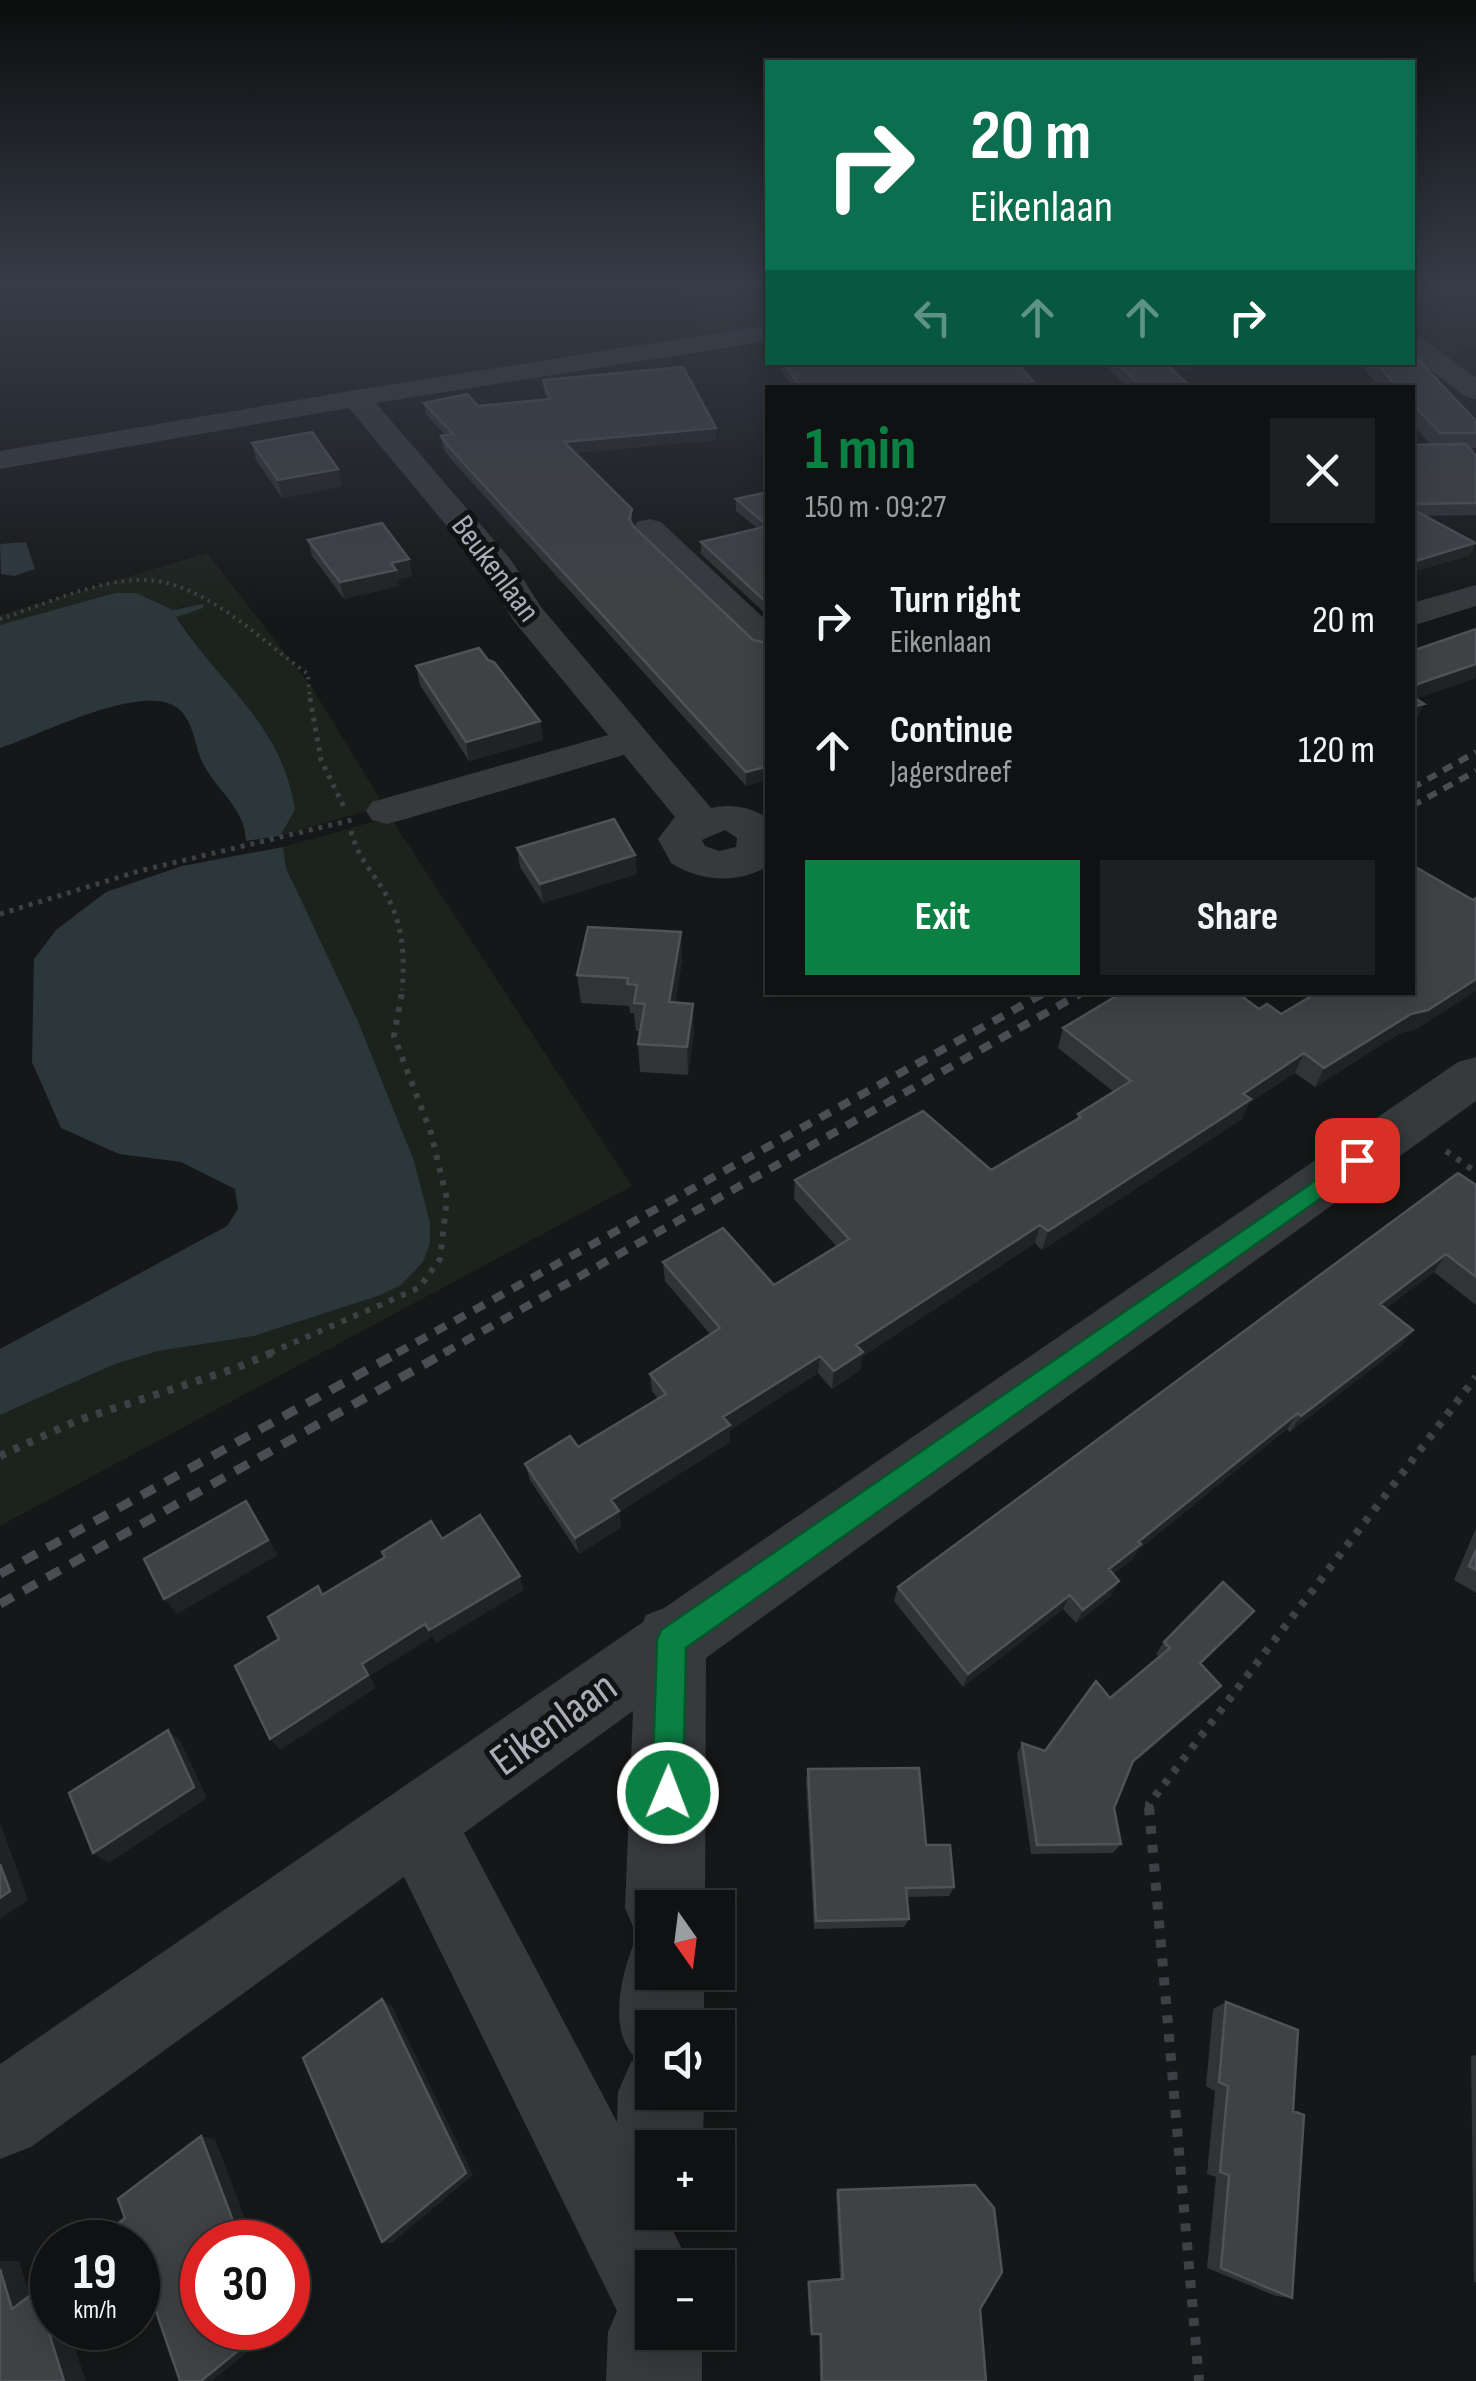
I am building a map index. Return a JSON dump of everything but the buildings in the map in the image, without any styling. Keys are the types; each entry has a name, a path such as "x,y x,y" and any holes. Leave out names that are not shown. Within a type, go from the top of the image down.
{"street":[{"path":"0,460 362,397"},
{"name":"Beukenlaan","path":"356,398 700,821 684,832 681,847 694,860 717,866 742,862 758,850 761,826"},
{"path":"650,529 765,639"},
{"path":"1415,614 1476,595"},
{"path":"368,816 634,740"},
{"name":"Eikenlaan","path":"0,2116 1476,1075"},
{"path":"665,1890 671,1640"},
{"path":"417,1822 635,2251"},
{"path":"654,2381 655,2350"}],"path":[{"path":"0,619 143,580 200,598 242,623 308,674 310,717 322,764 340,792 368,816"},
{"path":"0,914 75,888 224,850 307,835 368,816"},
{"path":"0,1456 76,1421 236,1368 420,1288 440,1259 448,1199 431,1133 394,1036 403,985 401,934 390,902 356,853 368,816"},
{"path":"1199,2381 1149,1804 1476,1376"}],"shaded area":[{"path":"26,542 35,569 14,576 1,574 0,544"},
{"path":"207,553 313,689 384,806 280,836 295,810 277,753 247,706 176,616 185,606 173,610 155,602 0,625 0,615"},
{"path":"115,593 136,593 173,610 203,604 203,608 176,617 247,706 277,753 295,810 280,836 246,841 241,820 202,762 187,719 167,703 121,704 0,748 0,625"},
{"path":"390,817 632,1186 0,1526 0,1415 115,1364 158,1351 254,1336 378,1296 430,1223 384,1087 286,868 283,847"},
{"path":"283,847 286,868 357,1019 414,1161 430,1223 430,1243 423,1262 401,1285 378,1296 254,1336 158,1351 115,1364 0,1415 0,1349 227,1226 238,1209 235,1189 181,1162 119,1154 61,1128 32,1062 34,959 56,930 106,892 182,866"}],"railway":[{"path":"1415,786 1476,752"},
{"path":"1415,804 1476,771"},
{"path":"397,1353 1041,995"},
{"path":"444,1353 1078,995"},
{"path":"0,1574 401,1351"},
{"path":"0,1604 448,1351"}],"route":[{"path":"668,1793 671,1640 1357,1160"}]}
